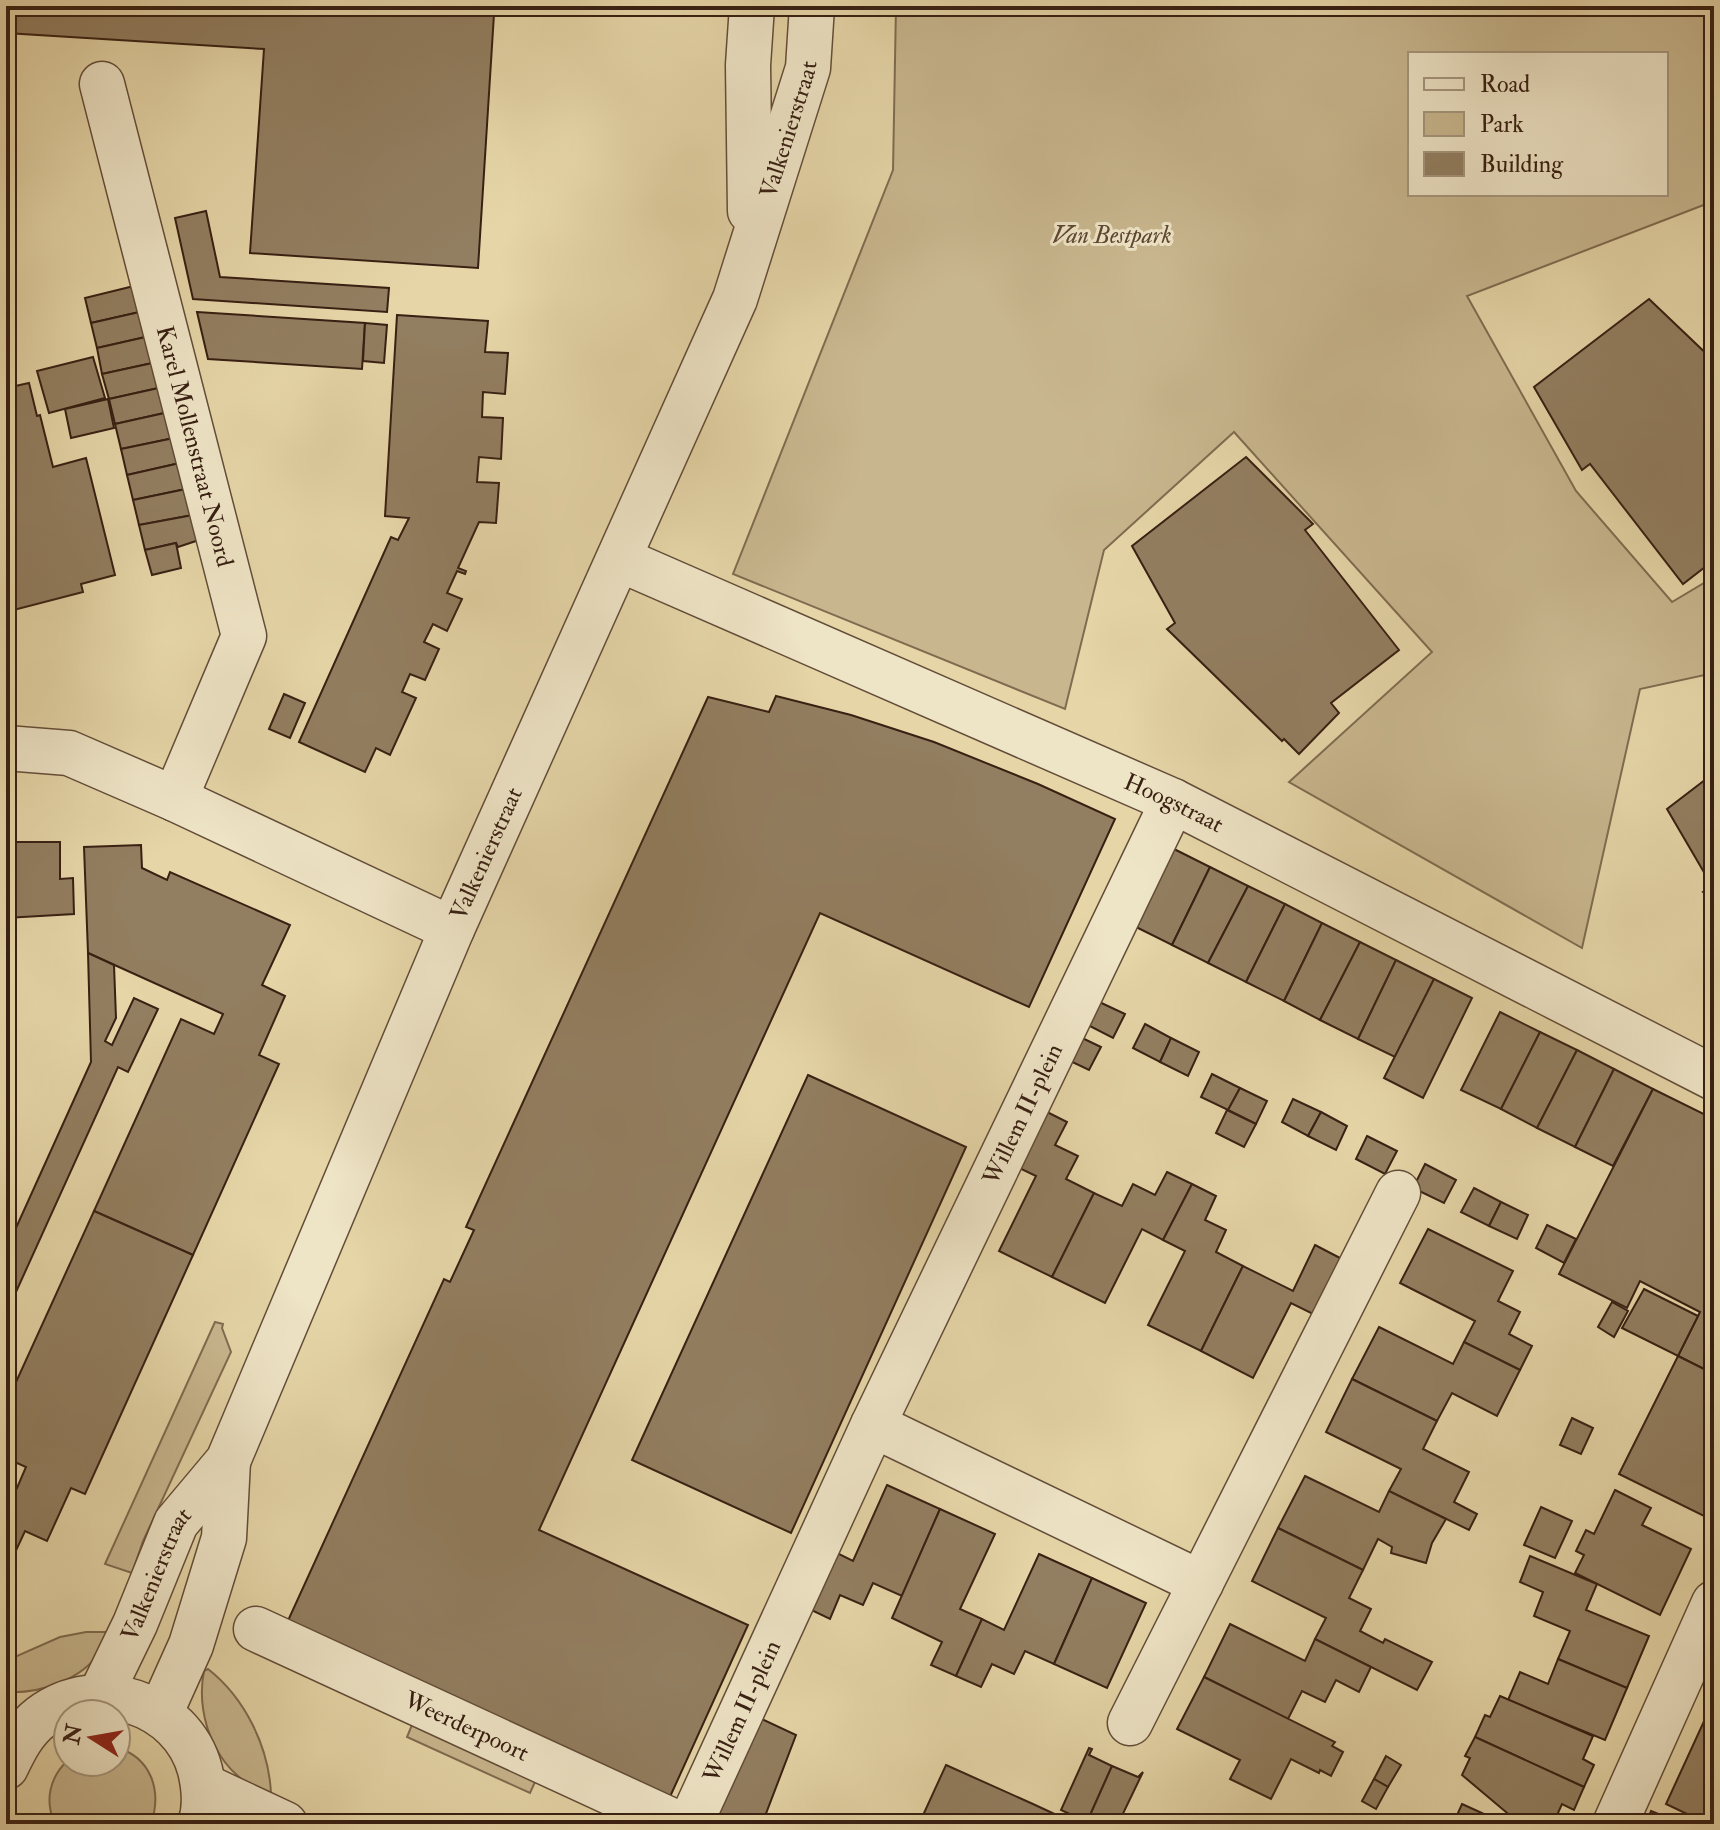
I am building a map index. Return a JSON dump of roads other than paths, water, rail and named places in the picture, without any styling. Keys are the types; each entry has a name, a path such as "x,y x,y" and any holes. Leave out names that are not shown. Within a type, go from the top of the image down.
{"street":[{"name":"Valkenierstraat","path":"751,249 748,65 752,6"},
{"name":"Valkenierstraat","path":"100,1696 135,1624 176,1523 228,1461 452,929 735,299 808,68 812,6"},
{"name":"Karel Mollenstraat Noord","path":"102,84 244,636 175,799"},
{"name":"Hoogstraat","path":"619,559 1173,801 1714,1078"},
{"path":"6,748 69,753 175,799 452,929"},
{"name":"Willem II-plein","path":"690,1824 873,1425 1173,801"},
{"path":"1130,1723 1398,1193"},
{"path":"873,1425 1201,1583"},
{"name":"Valkenierstraat","path":"160,1714 191,1645 224,1538 228,1461"},
{"path":"1615,1824 1709,1625"},
{"name":"Weerderpoort","path":"256,1629 679,1824"},
{"path":"10,1747 41,1717 68,1702 100,1696 141,1703 160,1714 181,1733 196,1758 202,1805 285,1824"}],"park label":[{"name":"Van Bestpark","path":"1112,235"}]}
